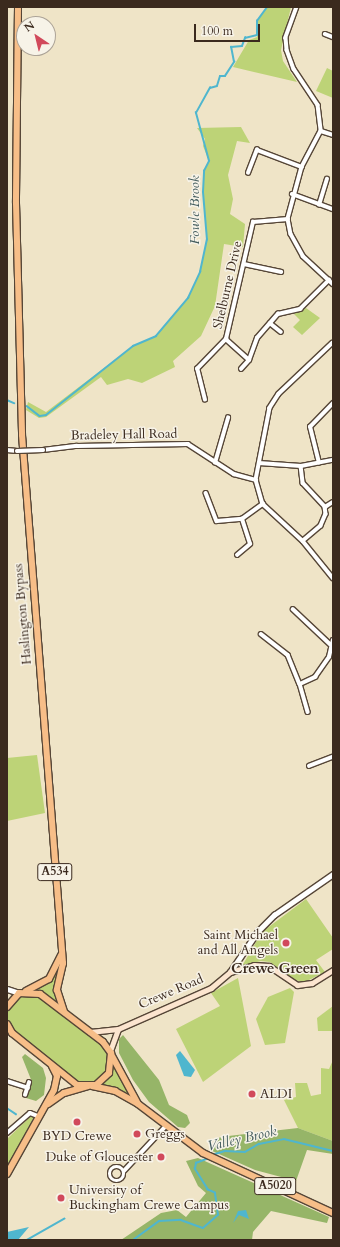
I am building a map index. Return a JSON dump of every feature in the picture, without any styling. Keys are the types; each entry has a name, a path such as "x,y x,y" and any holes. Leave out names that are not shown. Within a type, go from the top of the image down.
{"main road":[{"name":"Haslington Bypass","path":"18,7 16,210 21,407 63,968 57,990 64,1011"},
{"path":"7,1007 20,993 49,979 61,955"},
{"path":"230,972 263,965 291,983 305,985 333,970"},
{"name":"Crewe Road","path":"90,1032 118,1029 211,988 230,972"},
{"path":"20,993 40,994 90,1032 110,1052"},
{"path":"7,1024 10,1032 73,1083 90,1086"},
{"path":"45,1106 64,1093 90,1086 109,1073 110,1052 118,1029"},
{"name":"A5020","path":"110,1052 138,1104"},
{"path":"7,1174 38,1116 45,1106 57,1080 52,1066"},
{"name":"A5020","path":"90,1086 115,1091 138,1104 164,1127 203,1153 333,1213"}],"street":[{"path":"297,7 286,38 287,50 294,69 318,105 321,132 302,167 292,194 288,219 290,234 303,256 333,284"},
{"path":"325,34 333,37"},
{"path":"321,132 333,135"},
{"path":"248,173 257,150 302,167"},
{"path":"319,205 327,179"},
{"path":"292,194 333,209"},
{"name":"Shelburne Drive","path":"205,400 197,369 226,339 253,222 288,219"},
{"path":"244,264 281,272"},
{"path":"241,369 249,360 257,338 270,322 278,314 300,309 329,280"},
{"path":"270,322 281,332"},
{"path":"226,339 249,360"},
{"path":"333,343 279,394 270,408 256,480 263,504 303,541 333,578"},
{"path":"319,463 310,427 333,403"},
{"path":"215,463 228,418"},
{"name":"Bradeley Hall Road","path":"7,450 43,450 77,446 188,444 234,474 256,480"},
{"path":"259,462 301,466 333,460"},
{"path":"301,466 303,484 325,507"},
{"path":"206,493 217,521 242,519 263,504"},
{"path":"303,541 321,526 325,507 333,502"},
{"path":"237,555 250,544 242,519"},
{"path":"293,609 330,644"},
{"path":"261,634 288,655 300,684 308,712"},
{"path":"300,684 315,677 328,657 330,644 333,640"},
{"path":"328,657 333,661"},
{"path":"309,766 333,757"},
{"name":"Crewe Road","path":"230,972 258,931 274,915 333,874"},
{"path":"7,989 20,993"},
{"path":"7,1081 28,1088"},
{"path":"25,1095 29,1083"},
{"path":"7,1133 30,1113 38,1116"},
{"path":"124,1171 164,1127"}],"green space":[{"path":"267,7 291,7 281,50 283,61 297,82 233,67 249,40 257,37 257,21"},
{"path":"327,68 333,71 333,98 316,91"},
{"path":"241,127 250,143 237,141 228,175 233,199 230,214 245,224 243,247 224,244 215,306 201,336 173,361 175,367 142,383 128,379 107,385 101,377 46,417 39,418 26,410 28,402 46,412 133,346 156,336 188,298 200,272 207,239 203,192 204,171 209,161 203,146 205,139 197,128"},
{"path":"306,308 320,318 302,335 293,327 300,320 294,314"},
{"path":"37,755 45,813 7,821 7,758"},
{"path":"306,899 333,938 333,949 316,960 325,972 305,982 289,979 270,962 261,961 242,966 262,932"},
{"path":"61,955 57,985 64,1011 103,1042 137,1103 115,1091 84,1087 12,1033 7,1024 7,1007 12,999 43,983"},
{"path":"238,978 251,1046 203,1082 176,1029 220,1006 211,993"},
{"path":"290,988 294,992 285,1043 265,1045 256,1019 268,997"},
{"path":"333,1006 333,1031 318,1031 317,1018"},
{"path":"123,1035 159,1080 169,1105 187,1115 190,1123 185,1128 178,1127 149,1102 133,1080 119,1053 119,1039"},
{"path":"25,1054 43,1068 46,1078 44,1095 36,1101 26,1098 32,1082 22,1057"},
{"path":"333,1060 333,1141 298,1128 284,1100 296,1097 295,1083 307,1083 311,1096 321,1094 321,1068 329,1069"},
{"path":"31,1116 34,1117 7,1168 7,1139"},
{"path":"298,1128 333,1141 333,1154 307,1150 296,1181 255,1170 210,1150 220,1137"},
{"path":"198,1158 329,1217 327,1223 271,1211 253,1232 252,1240 121,1240 161,1213 177,1210 186,1217 206,1193 198,1186 186,1161"}],"water":[{"path":"180,1051 195,1070 191,1077 184,1076 176,1055"},
{"path":"246,1210 249,1219 239,1215 233,1223 238,1211"},
{"path":"29,1227 18,1240 7,1240 7,1232"}],"waterway":[{"name":"Fowle Brook","path":"27,406 40,416 46,415 133,346 156,336 188,298 200,272 207,240 203,192 204,171 209,161 196,113 210,88 217,86 220,76 225,76 234,62 231,47 242,46 245,38 257,35 257,21 267,7"},
{"name":"Fowle Brook","path":"7,400 14,403"},
{"path":"7,1108 16,1114"},
{"name":"Valley Brook","path":"212,1155 225,1151 245,1152 259,1144 284,1139 333,1151"},
{"name":"Valley Brook","path":"133,1240 159,1221 181,1220 203,1228 218,1215 215,1193 208,1190 195,1169 196,1163 209,1158"},
{"path":"27,1240 64,1219"}],"place":[{"name":"Saint Michael and All Angels","path":"286,943"},
{"name":"ALDI","path":"252,1094"},
{"name":"BYD Crewe","path":"77,1122"},
{"name":"Greggs","path":"137,1134"},
{"name":"Duke of Gloucester","path":"161,1157"},
{"name":"University of Buckingham Crewe Campus","path":"61,1198"}],"district":[{"name":"Crewe Green","path":"275,969"}]}
